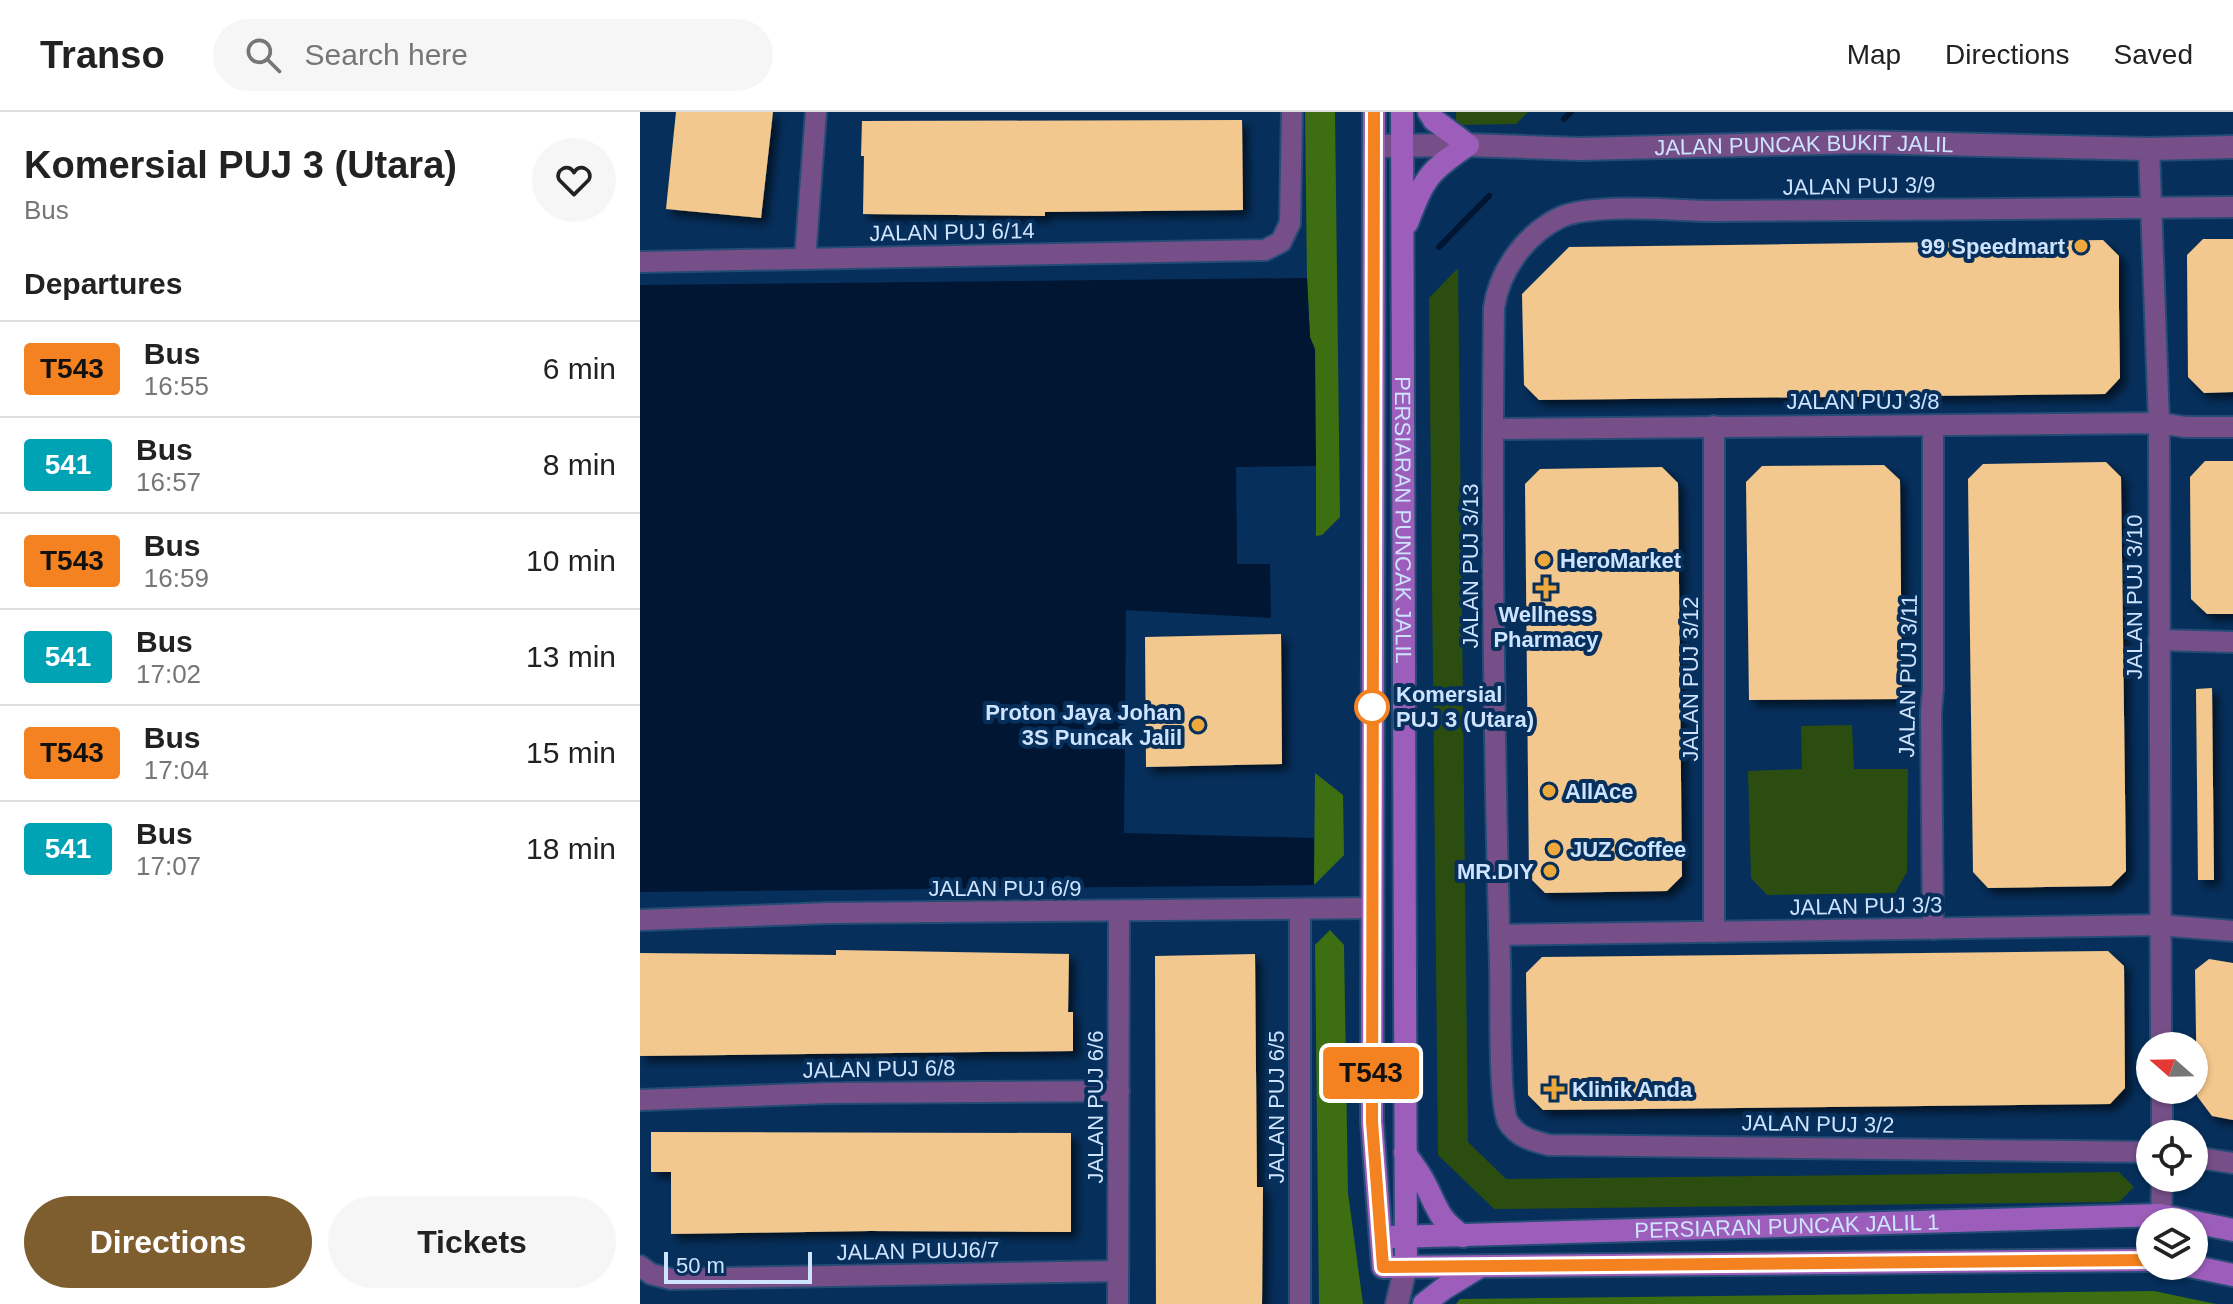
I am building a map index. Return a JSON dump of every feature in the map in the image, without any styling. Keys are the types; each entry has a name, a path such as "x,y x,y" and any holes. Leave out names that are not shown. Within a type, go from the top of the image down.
{"main road":[{"name":"PERSIARAN PUNCAK JALIL","path":"1374,112 1372,1122 1380,1239 1394,1266"},
{"name":"PERSIARAN PUNCAK JALIL","path":"1394,1266 1405,1236 1402,112"},
{"path":"1402,236 1420,188 1435,168 1468,145 1434,120 1429,112"},
{"path":"1405,1153 1424,1181 1440,1216 1463,1236"},
{"name":"PERSIARAN PUNCAK JALIL 1","path":"1380,1239 2136,1220"},
{"name":"PERSIARAN PUNCAK JALIL 1","path":"2208,1225 2233,1230"},
{"name":"PERSIARAN PUNCAK JALIL 1","path":"1394,1266 2136,1260"},
{"path":"1424,1304 1480,1267"},
{"path":"2208,1270 2233,1275"}],"street":[{"path":"805,259 816,112"},
{"name":"JALAN PUJ 6/14","path":"640,262 1265,250 1281,242 1290,223 1292,112"},
{"name":"JALAN PUNCAK BUKIT JALIL","path":"1374,146 1581,149 1863,142 2149,149 2233,147"},
{"name":"JALAN PUJ 3/10","path":"2149,149 2159,423 2161,1032"},
{"name":"JALAN PUJ 3/9","path":"1507,268 1534,237 1559,218 1586,210 2233,207"},
{"name":"JALAN PUJ 3/13","path":"1504,1107 1494,689 1493,429 1494,308 1497,287 1507,268"},
{"name":"JALAN PUJ 3/8","path":"1493,429 2159,423 2185,427 2233,427"},
{"name":"JALAN PUJ 3/11","path":"1933,425 1933,929"},
{"name":"JALAN PUJ 3/12","path":"1714,426 1714,932"},
{"path":"2159,640 2233,642"},
{"name":"JALAN PUJ 6/9","path":"640,920 829,913 1371,908"},
{"name":"JALAN PUJ 6/5","path":"1300,909 1300,1304"},
{"name":"JALAN PUJ 6/6","path":"1118,1304 1119,911"},
{"name":"JALAN PUJ 3/3","path":"1499,935 2159,925 2233,931"},
{"name":"JALAN PUJ 6/8","path":"640,1100 828,1093 1119,1091"},
{"name":"JALAN PUJ 3/2","path":"1504,1107 1507,1120 1517,1133 1531,1141 1549,1145 2136,1152"},
{"path":"2208,1159 2233,1163"},
{"name":"JALAN PUUJ6/7","path":"640,1266 651,1274 671,1279 1118,1271"},
{"path":"1389,1304 1394,1266"},
{"path":"1394,1266 1397,1304"}],"green space":[{"path":"1305,112 1335,112 1340,517 1322,535 1316,536 1316,466 1307,278"},
{"path":"1456,112 1528,112 1516,124 1456,125"},
{"path":"1458,268 1468,1142 1506,1179 2119,1172 2134,1187 2119,1202 1494,1209 1438,1155 1429,298"},
{"path":"1852,725 1854,769 1908,769 1907,872 1895,893 1767,895 1751,878 1748,771 1802,769 1801,726"},
{"path":"1315,773 1343,795 1344,855 1314,885"},
{"path":"1330,930 1344,945 1348,1193 1363,1304 1319,1304 1315,945"},
{"path":"2154,1291 2216,1304 1456,1304 1460,1299"}],"water":[{"path":"1307,278 1310,337 1315,349 1316,466 1236,467 1237,564 1270,564 1271,618 1126,610 1124,833 1314,838 1314,885 640,892 640,285"}],"building":[{"path":"676,112 773,112 761,218 666,209"},
{"path":"1242,120 1243,210 1045,212 1045,216 863,214 862,121"},
{"path":"2203,239 2233,239 2233,392 2204,393 2188,377 2187,255"},
{"path":"2103,240 2119,256 2120,378 2105,394 1539,400 1524,385 1522,294 1569,247"},
{"path":"2205,461 2233,461 2233,614 2207,614 2191,599 2190,477"},
{"path":"2106,462 2121,477 2126,871 2111,886 1988,888 1973,872 1968,479 1983,464"},
{"path":"1884,465 1900,480 1902,699 1749,700 1746,482 1762,466"},
{"path":"1662,467 1678,483 1682,876 1667,891 1545,893 1529,877 1525,484 1540,469"},
{"path":"1281,634 1282,764 1146,767 1145,637"},
{"path":"2212,688 2214,880 2198,880 2196,689"},
{"path":"836,950 1069,954 1068,1012 1073,1012 1073,1051 640,1056 640,953 836,955"},
{"path":"2108,951 2124,966 2125,1088 2110,1104 1543,1110 1528,1095 1526,973 1542,957"},
{"path":"1255,954 1257,1187 1263,1187 1262,1304 1156,1304 1155,956"},
{"path":"2209,959 2233,963 2233,1120 2212,1116 2203,1104 2208,1104 2208,1032 2196,1032 2195,970"},
{"path":"651,1132 1071,1133 1071,1232 671,1234 671,1172 651,1172"}],"waterway":[{"path":"1564,119 1571,112"},
{"path":"1439,247 1489,196"}],"bus line":[{"name":"T543","path":"1374,112 1372,1122 1383,1267 2136,1260"}],"place":[{"name":"99 Speedmart","path":"2081,246"},
{"name":"HeroMarket","path":"1544,560"},
{"name":"Wellness Pharmacy","path":"1546,588"},
{"name":"Komersial PUJ 3 (Utara)","path":"1372,707"},
{"name":"Proton Jaya Johan 3S Puncak Jalil","path":"1198,725"},
{"name":"AllAce","path":"1549,791"},
{"name":"JUZ Coffee","path":"1554,849"},
{"name":"MR.DIY","path":"1550,871"},
{"name":"Klinik Anda","path":"1554,1089"}]}
